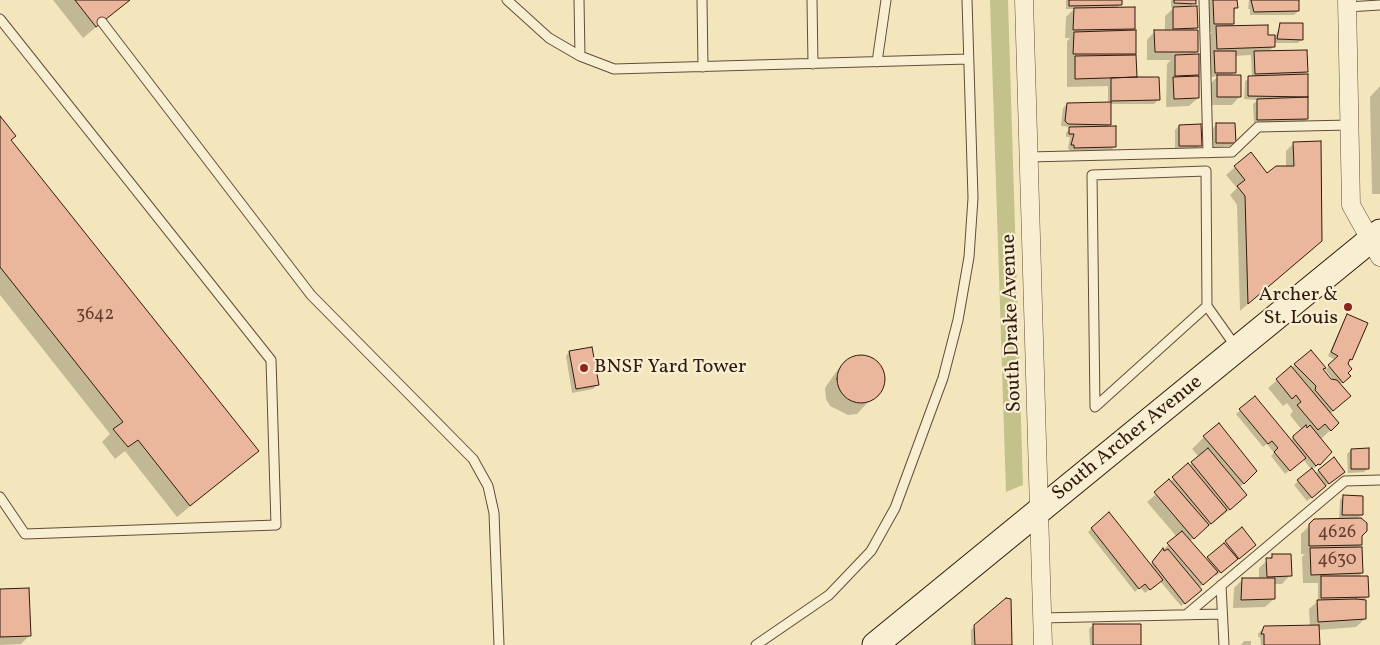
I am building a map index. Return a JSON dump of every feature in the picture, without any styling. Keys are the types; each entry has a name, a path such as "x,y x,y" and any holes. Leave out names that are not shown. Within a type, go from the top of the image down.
{"main road":[{"name":"South Archer Avenue","path":"875,645 1238,349 1377,243"}],"street":[{"name":"South Drake Avenue","path":"1024,0 1043,645"},
{"path":"1347,3 1351,205 1377,243"}],"lane":[{"path":"507,0 549,38 580,56 614,69 968,59"},
{"path":"579,0 580,56"},
{"path":"702,0 703,67"},
{"path":"812,0 813,64"},
{"path":"877,62 886,0"},
{"path":"756,645 829,594 871,551 895,508 944,378 958,320 969,257 973,198 967,0"},
{"path":"1204,0 1208,153"},
{"path":"1347,3 1380,5"},
{"path":"0,19 271,360 276,526 25,534 0,498"},
{"path":"102,22 311,295 473,459 488,486 494,513 499,645"},
{"path":"1030,157 1232,152 1258,127 1350,125"},
{"path":"1207,306 1095,407 1092,175 1206,170 1207,306 1238,349"},
{"path":"1186,615 1345,481 1380,480"},
{"path":"1221,585 1224,645"},
{"path":"1042,618 1222,614"}],"shaded area":[{"path":"990,0 1008,0 1023,485 1006,492"}],"building":[{"path":"75,0 130,0 96,27"},
{"path":"1069,0 1122,0 1122,5 1069,6"},
{"path":"1174,0 1196,0 1196,4 1174,3"},
{"path":"1213,0 1237,0 1238,8 1234,8 1234,24 1214,24"},
{"path":"1251,0 1299,0 1299,11 1254,12"},
{"path":"1197,6 1198,28 1173,29 1173,7"},
{"path":"1135,7 1135,29 1073,30 1074,8"},
{"path":"1280,23 1303,23 1303,40 1277,39"},
{"path":"1268,25 1268,35 1275,35 1275,47 1217,49 1216,26"},
{"path":"1136,30 1136,54 1073,54 1074,32"},
{"path":"1154,30 1198,30 1198,52 1155,52"},
{"path":"1307,50 1308,72 1255,74 1254,51"},
{"path":"1214,51 1236,51 1236,73 1215,73"},
{"path":"1199,54 1199,75 1175,76 1175,55"},
{"path":"1136,55 1137,77 1075,79 1075,56"},
{"path":"1308,74 1308,97 1248,96 1248,76"},
{"path":"1217,75 1241,75 1241,97 1217,97"},
{"path":"1199,76 1199,98 1174,99 1173,77"},
{"path":"1159,77 1160,100 1111,101 1111,78"},
{"path":"1308,97 1308,119 1257,120 1257,99"},
{"path":"1111,102 1111,125 1068,124 1065,121 1067,103"},
{"path":"0,116 16,136 11,140 259,451 190,506 138,440 128,447 113,429 123,422 0,267"},
{"path":"1216,123 1235,123 1236,143 1216,143"},
{"path":"1201,124 1202,146 1179,146 1179,125"},
{"path":"1116,126 1116,147 1074,148 1074,145 1071,145 1074,134 1069,134 1069,127"},
{"path":"1321,141 1322,241 1248,304 1245,196 1237,186 1245,180 1234,166 1251,152 1267,173 1276,166 1294,166 1293,142"},
{"path":"1347,314 1368,323 1352,360 1350,359 1348,364 1352,369 1348,373 1351,376 1343,383 1328,365 1338,356 1331,352"},
{"name":"BNSF Yard Tower","path":"592,347 599,385 576,389 569,351"},
{"path":"1311,350 1326,368 1323,369 1331,379 1337,380 1351,396 1333,411 1315,390 1316,386 1294,364"},
{"path":"861,355 870,357 878,362 883,370 885,379 883,388 878,396 870,401 861,403 852,401 844,396 839,388 837,379 839,370 844,362 852,357"},
{"path":"1291,366 1339,423 1331,431 1325,424 1318,430 1297,405 1301,402 1296,395 1292,399 1276,379"},
{"path":"1255,396 1306,458 1290,471 1274,452 1278,448 1272,441 1268,444 1239,409"},
{"path":"1219,423 1257,471 1244,484 1203,436"},
{"path":"1306,425 1307,428 1310,425 1332,452 1320,465 1316,466 1293,438"},
{"path":"1208,448 1247,495 1230,510 1191,462"},
{"path":"1369,448 1369,469 1351,469 1351,449"},
{"path":"1334,457 1345,472 1329,484 1318,470"},
{"path":"1188,463 1227,510 1211,524 1172,477"},
{"path":"1312,468 1326,486 1312,498 1297,480"},
{"path":"1169,479 1209,525 1194,539 1154,492"},
{"path":"1343,495 1363,496 1363,515 1342,515"},
{"path":"1109,512 1163,580 1150,590 1145,584 1139,589 1091,528"},
{"path":"1361,518 1367,523 1367,531 1362,536 1362,545 1309,546 1309,524 1314,519"},
{"path":"1242,527 1256,545 1239,559 1225,541"},
{"path":"1182,531 1218,572 1203,585 1167,543"},
{"path":"1224,543 1238,559 1221,573 1207,557"},
{"path":"1362,547 1363,573 1311,575 1310,548"},
{"path":"1163,548 1164,551 1168,549 1202,590 1185,604 1152,562"},
{"path":"1272,554 1291,554 1292,576 1267,577 1266,558 1272,558"},
{"path":"1321,576 1368,576 1369,597 1321,598"},
{"path":"1242,578 1275,578 1275,599 1241,600"},
{"path":"29,588 31,636 0,637 0,589"},
{"path":"1006,598 1011,599 1012,645 975,645 974,625"},
{"path":"1317,600 1366,600 1366,619 1318,622"},
{"path":"1093,624 1141,624 1141,645 1093,645"},
{"path":"1319,625 1320,645 1264,645 1264,634 1261,634 1264,626"}],"place":[{"name":"Archer & St. Louis","path":"1348,307"},
{"name":"BNSF Yard Tower","path":"584,368"}]}
